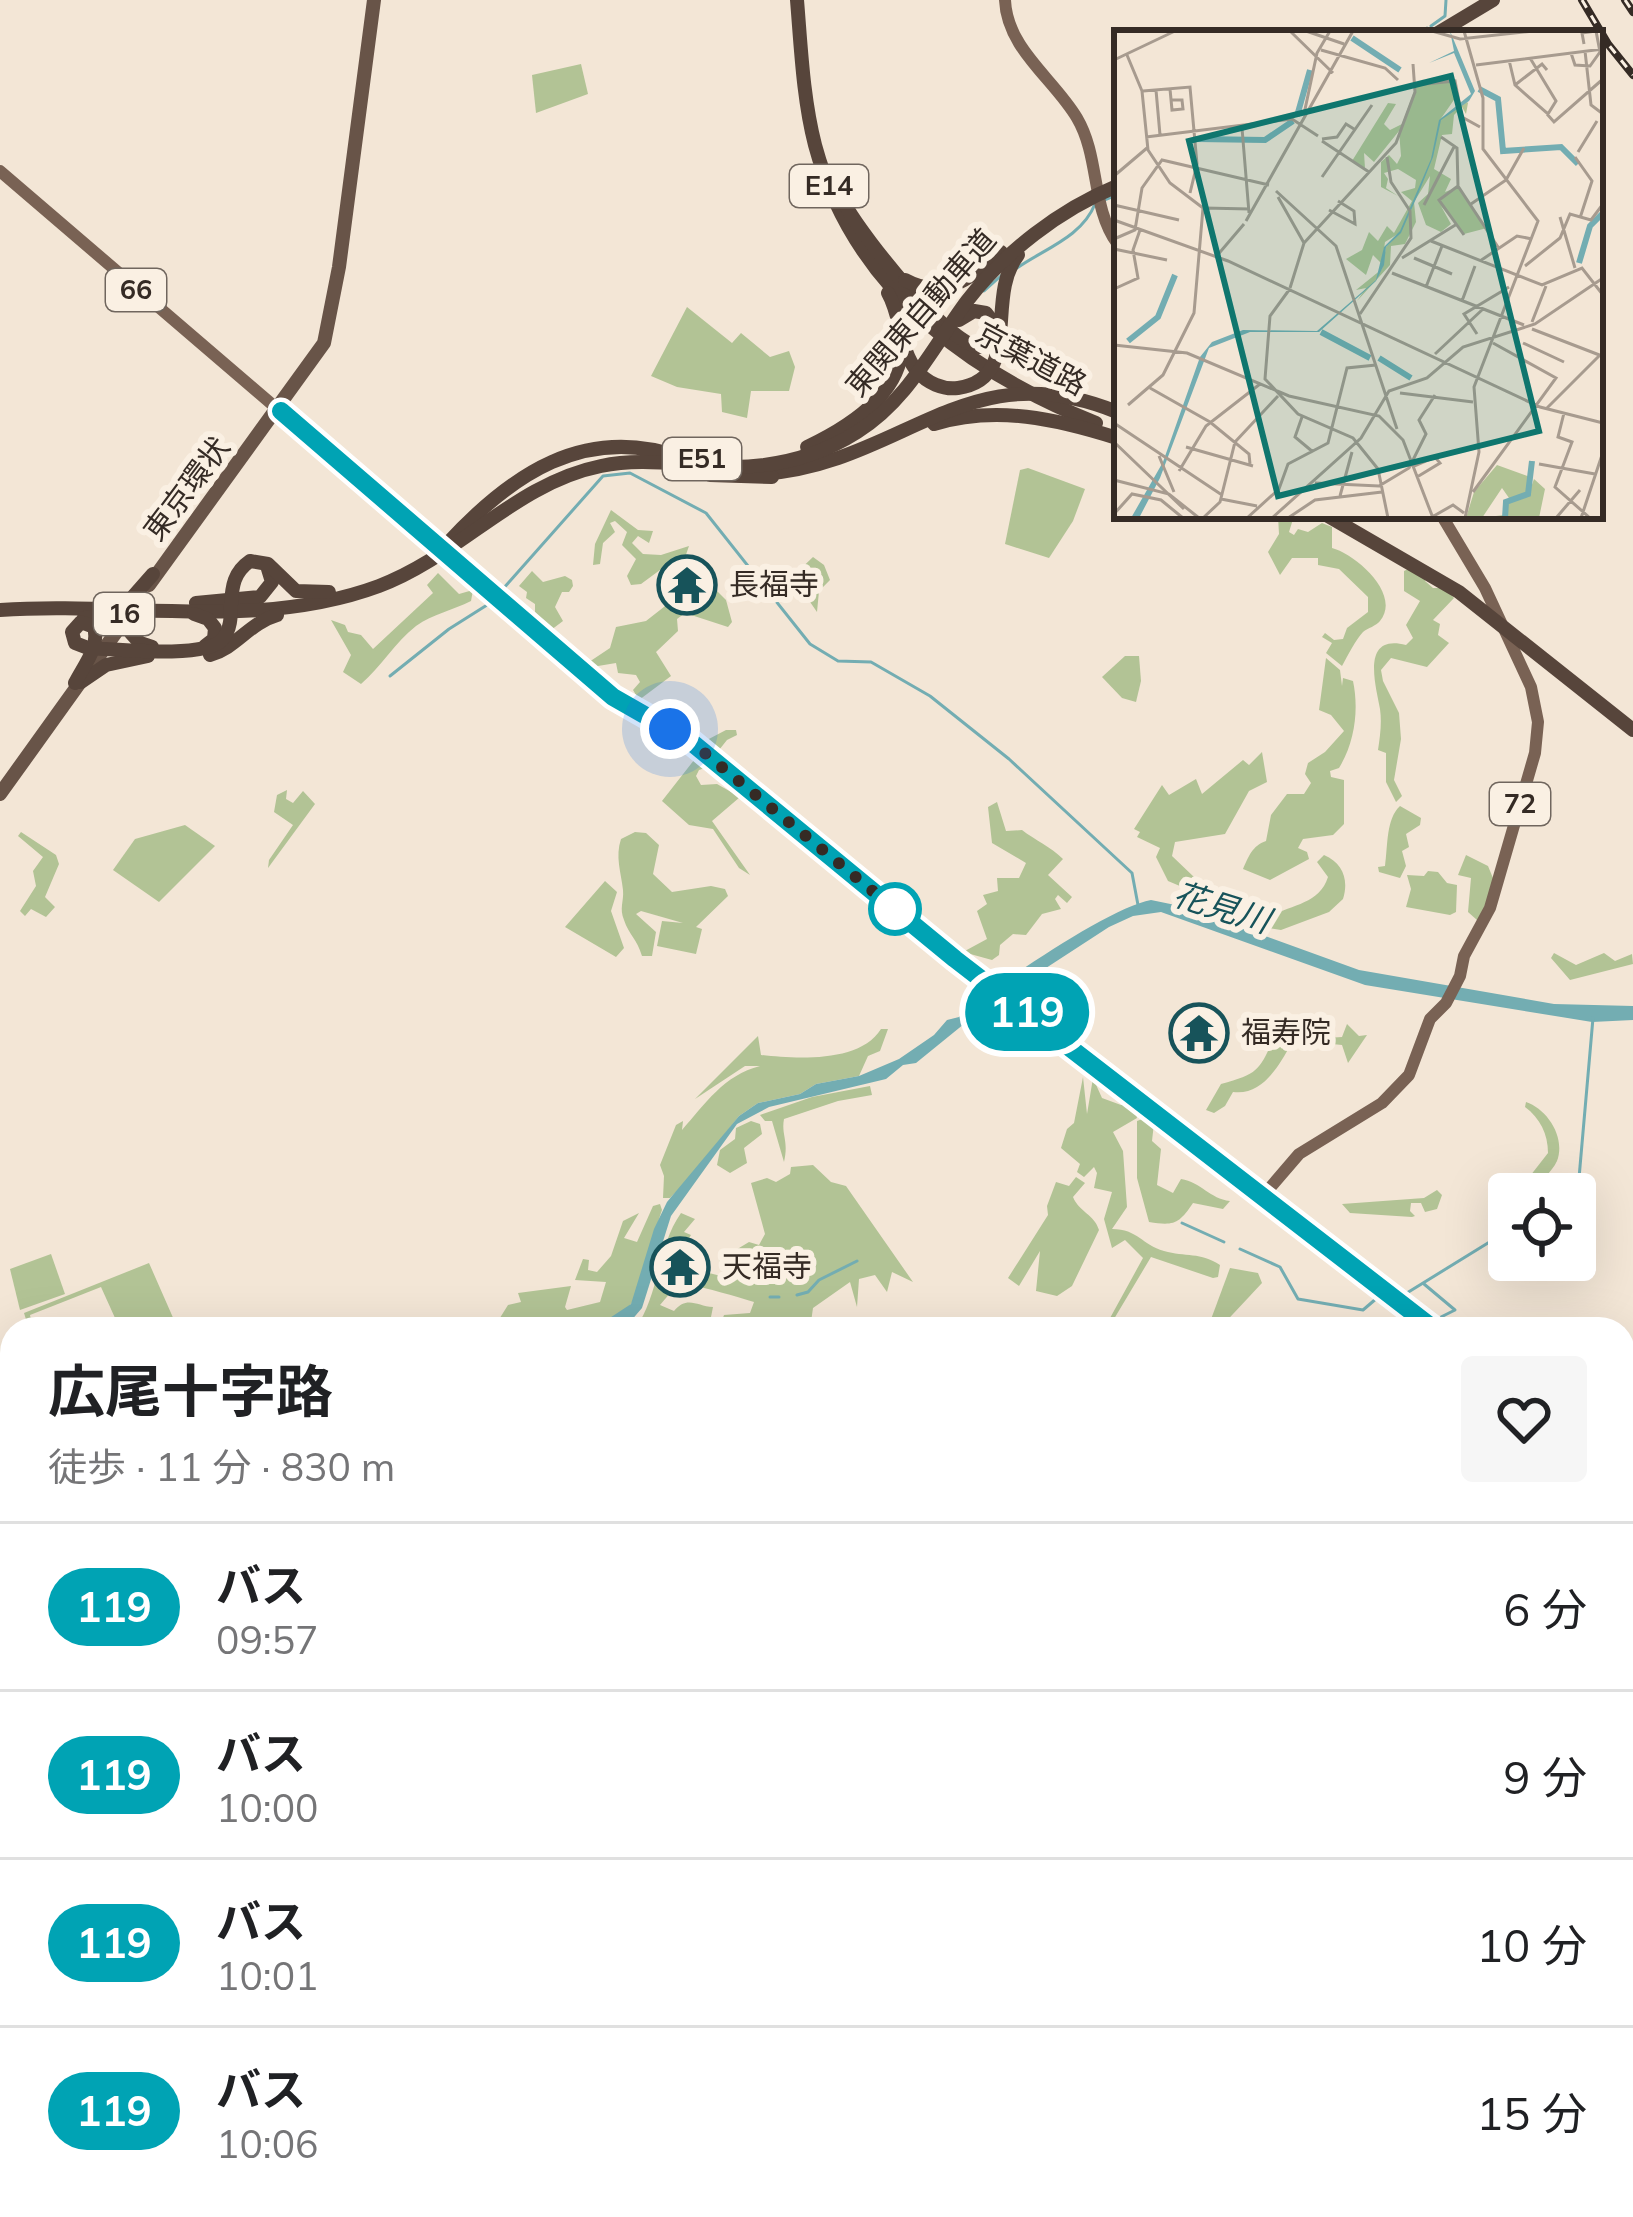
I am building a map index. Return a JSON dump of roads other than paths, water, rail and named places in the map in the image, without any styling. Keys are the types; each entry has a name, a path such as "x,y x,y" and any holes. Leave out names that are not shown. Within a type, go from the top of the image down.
{"highway":[{"name":"東京環状","path":"0,792 320,344 334,292 374,0"},
{"name":"京葉道路","path":"800,0 812,103 829,171 867,251 901,295 935,328 1015,381 1114,416"},
{"name":"京葉道路","path":"800,0 812,132 848,228 899,298 946,343 1002,380 1114,433"},
{"path":"1433,30 1483,0"},
{"path":"1443,30 1493,0"},
{"path":"829,171 853,219 888,264 946,323 917,376"},
{"name":"東関東自動車道","path":"898,394 970,289 1032,233 1114,185"},
{"path":"848,228 892,300 908,357 924,379 952,388 990,369 1000,344 1003,283 1010,252"},
{"path":"910,286 958,285 1010,252"},
{"name":"東関東自動車道","path":"0,607 142,603 289,608 345,597 403,576 543,486 580,471 642,461 751,467 797,459 844,433 917,376 967,301 1010,252"},
{"path":"278,409 325,349 334,320 334,292"},
{"path":"844,433 882,393 899,366 901,335 892,300"},
{"path":"446,548 487,500 525,475 584,451 621,444 723,470 791,472 846,461 954,408 1005,393 1051,392 1114,416"},
{"name":"16","path":"202,508 278,409"},
{"path":"446,548 592,473 637,468 770,478 846,461 942,421 991,414 1044,418 1114,433"},
{"name":"東関東自動車道","path":"233,606 321,596 379,578 446,548 541,480 596,461 653,455 741,461 783,457 844,433"},
{"name":"東京環状","path":"77,684 142,603 202,508"},
{"path":"1337,519 1459,592 1633,727"},
{"path":"189,653 214,646 224,637 234,582 250,561 268,564 287,585 307,594 379,578"},
{"path":"189,653 208,652 224,642 232,624 235,589 242,571 254,563 266,567 272,578 268,590 260,596 233,606"},
{"path":"153,574 116,616 84,618 71,626 72,643 87,649 215,655 264,619 345,597"},
{"path":"166,652 140,644 131,633 142,603 211,621 216,631 212,642 189,653"},
{"path":"77,684 96,638 94,626 81,622 72,636 87,649"},
{"path":"77,684 106,665 166,652"}],"main road":[{"path":"1005,0 1015,38 1080,122 1105,220 1114,237"},
{"name":"66","path":"0,171 278,409"},
{"path":"278,409 446,548 613,697 690,741 987,982 1419,1317"},
{"name":"72","path":"1263,1196 1299,1154 1376,1108 1399,1087 1417,1060 1430,1020 1456,985 1463,958 1490,908 1537,743 1535,698 1495,608 1444,519"}],"water":[{"path":"1151,900 1185,907 1359,970 1554,1004 1633,1006 1633,1020 1592,1022 1365,985 1161,912 1133,916 980,1011 916,1063 903,1065 886,1079 769,1107 737,1124 671,1216 642,1308 634,1317 611,1317 631,1304 667,1202 739,1116 758,1103 859,1076 899,1059 947,1020 959,1017 1052,950"}],"waterway":[{"path":"1431,26 1445,16 1446,0"},
{"path":"1104,200 1114,196"},
{"path":"1017,268 1072,234 1095,204"},
{"path":"984,291 1003,274"},
{"path":"502,590 603,476 630,473 706,513 810,644 838,661 871,662 930,696 1009,759 1132,873 1138,905"},
{"path":"390,676 487,605"},
{"path":"1579,1173 1593,1018"},
{"path":"1182,1223 1224,1242"},
{"path":"1402,1296 1488,1243"},
{"path":"1240,1249 1280,1267 1298,1299 1363,1310 1377,1298"},
{"path":"797,1295 857,1261"},
{"path":"1424,1284 1455,1310 1441,1317"},
{"path":"770,1297 779,1297"}],"railway":[{"path":"1582,0 1600,30"},
{"path":"1625,0 1633,12"},
{"path":"1603,36 1633,75"}],"place":[{"name":"長福寺","path":"687,585"},
{"name":"福寿院","path":"1199,1033"},
{"name":"天福寺","path":"680,1267"}],"water label":[{"name":"花見川","path":"1222,907"}]}
